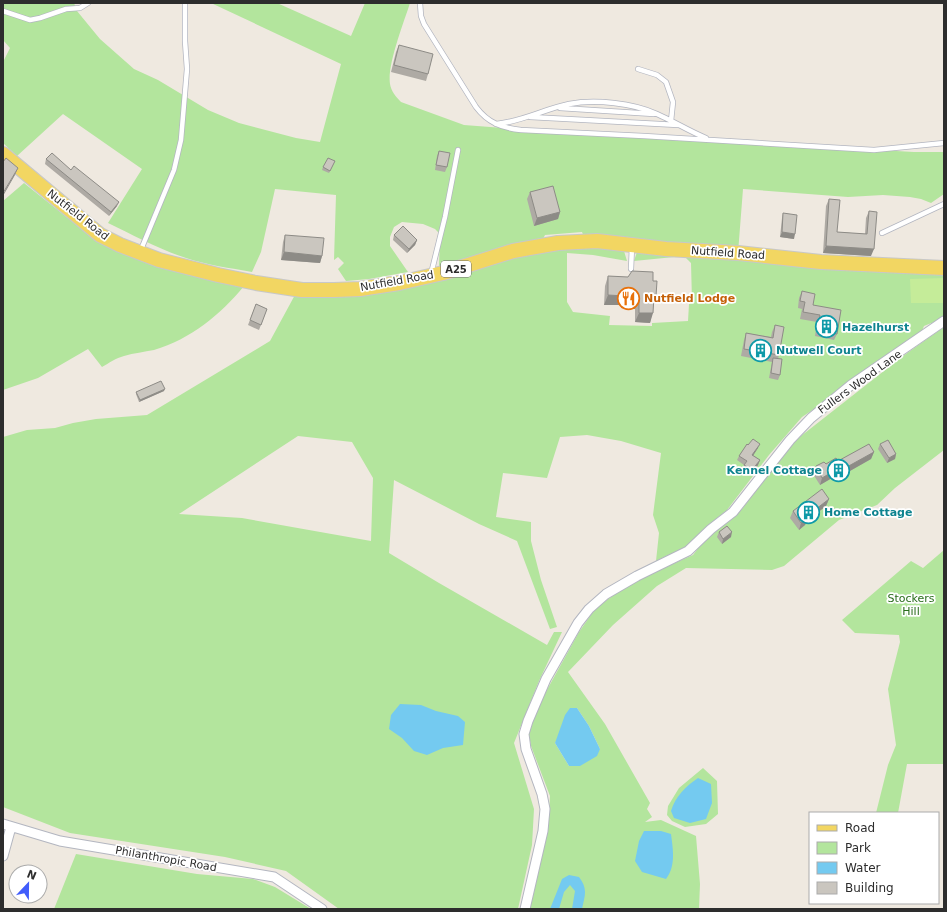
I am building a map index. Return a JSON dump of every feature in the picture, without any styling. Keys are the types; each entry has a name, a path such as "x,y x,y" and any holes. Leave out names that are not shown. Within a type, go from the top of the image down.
{"main road":[{"name":"Nutfield Road","path":"3,154 100,235 140,254 218,275 302,290 360,289 399,283 430,276 513,250 558,243 597,241 666,249 738,253 822,262 944,268"}],"street":[{"name":"Fullers Wood Lane","path":"525,909 542,831 545,809 542,794 526,749 524,734 530,715 546,679 578,623 589,609 606,594 637,576 688,551 710,529 733,512 790,440 811,418 851,385 944,321"},
{"path":"3,856 7,826"},
{"name":"Philanthropic Road","path":"7,826 60,841 274,877 322,909"}],"lane":[{"path":"3,11 30,20 66,9 80,8 88,3"},
{"path":"140,254 174,170 181,140 187,69 185,3"},
{"path":"420,3 421,16 424,24 476,107 481,114 494,124 508,128 521,130 874,150 944,143"},
{"path":"638,69 657,75 666,82 673,102 671,120"},
{"path":"494,124 508,123 554,107 582,102 596,102 634,106 646,109 711,140"},
{"path":"554,107 658,114"},
{"path":"526,117 681,126"},
{"path":"430,276 445,217 458,150"},
{"path":"882,233 944,204"},
{"path":"631,269 632,245"}],"green space":[{"path":"3,3 74,3 77,11 100,39 134,69 158,80 208,110 239,123 296,138 320,142 341,64 211,3 277,3 351,36 365,3 410,3 393,55 390,76 391,89 401,102 464,125 571,133 914,152 944,152 944,194 931,203 910,197 883,195 848,197 743,189 738,253 586,242 582,232 545,235 542,241 439,266 440,234 435,229 423,224 402,222 394,227 390,237 390,246 408,272 369,279 346,281 338,269 344,263 338,257 334,260 336,195 275,189 261,252 252,272 210,264 186,258 146,242 108,223 142,169 63,114 17,156 3,143 3,62 10,48 3,40"},
{"path":"24,183 95,240 121,253 154,265 244,286 225,307 204,325 168,345 154,350 121,357 102,367 88,349 38,378 3,390 3,201"},
{"path":"571,246 621,249 624,251 627,261 593,255 567,253 567,302 573,312 610,316 609,325 652,326 652,323 688,321 689,304 692,301 691,263 684,256 634,261 637,252 768,259 783,265 944,272 944,318 924,326 921,333 826,402 802,417 769,455 727,510 706,527 687,546 656,561 659,533 653,515 661,453 621,441 587,435 560,437 547,478 503,473 496,517 531,522 531,541 541,580 557,627 550,629 517,541 479,524 394,480 389,553 547,645 554,632 562,632 539,681 514,743 534,809 532,845 518,909 339,909 286,871 225,857 70,833 3,807 3,437 27,430 55,428 96,419 147,415 270,341 296,293 343,295 526,254","holes":["298,436 352,442 373,478 371,541 242,518 179,514"]},
{"path":"944,278 944,303 911,303 910,279"},
{"path":"944,327 944,450 895,488 877,505 839,520 784,566 772,570 686,568 657,586 613,625 568,672 605,724 650,803 647,809 652,817 645,822 661,820 696,836 700,884 699,909 528,909 549,818 550,796 531,746 528,730 538,706 579,632 595,609 615,594 643,577 693,555 706,538 731,520 742,509 786,451 801,436 903,356","holes":["577,708 589,726 600,749 569,766 555,743"]},
{"name":"Stockers Hill","path":"944,550 944,764 907,764 898,812 876,812 888,765 896,745 888,689 900,642 899,635 855,633 842,620 911,561 923,568"},
{"path":"703,768 717,781 718,814 706,824 685,827 672,821 667,815 668,806 679,788"},
{"path":"76,854 197,874 253,879 275,887 311,909 54,909"}],"water":[{"path":"400,704 421,705 436,711 458,716 465,722 463,745 443,748 427,755 414,751 402,738 389,729 391,715"},
{"path":"570,708 577,708 589,726 600,749 597,756 580,766 569,766 555,743 565,715"},
{"path":"698,778 711,784 712,803 706,819 690,823 674,818 671,811 675,801 685,788"},
{"path":"644,831 661,831 671,834 673,863 666,879 642,872 635,861 639,841"},
{"path":"569,875 579,877 584,885 585,892 582,909 572,909 575,891 570,885 564,892 559,909 550,909 562,879"}],"building":[{"path":"399,45 433,54 428,74 394,65"},
{"path":"439,151 450,153 447,167 436,165"},
{"path":"52,153 71,170 74,166 119,202 111,212 46,159"},
{"path":"6,158 18,168 3,193 3,162"},
{"path":"328,158 335,161 330,171 323,167"},
{"path":"553,186 560,212 537,218 530,192"},
{"path":"829,199 840,200 837,232 867,234 869,211 877,212 874,249 826,246"},
{"path":"783,213 797,215 795,234 782,232"},
{"path":"403,226 417,240 409,249 394,235"},
{"path":"285,235 324,238 322,256 284,252"},
{"path":"632,271 653,272 653,281 657,281 653,313 639,313 639,299 625,299 625,296 608,295 608,276 628,277"},
{"path":"802,291 815,294 813,305 841,310 837,334 817,330 820,315 803,312 805,302 800,301"},
{"path":"256,304 267,309 261,325 250,320"},
{"path":"775,325 784,327 779,355 744,349 746,333 773,338"},
{"path":"773,358 782,359 780,375 771,373"},
{"path":"161,381 165,389 140,400 136,392"},
{"path":"753,439 760,444 752,455 760,460 752,470 744,465 747,461 739,456 747,444 748,445"},
{"path":"888,440 896,454 889,458 880,444"},
{"path":"869,444 874,452 836,473 834,471 822,478 816,466 824,462 826,464 836,458 838,461"},
{"path":"822,489 829,499 807,516 808,518 801,523 793,511"},
{"path":"727,526 732,532 723,539 719,532"}],"place":[{"name":"Nutfield Lodge","path":"629,298"},
{"name":"Hazelhurst","path":"827,327"},
{"name":"Nutwell Court","path":"761,350"},
{"name":"Kennel Cottage","path":"838,470"},
{"name":"Home Cottage","path":"808,512"}]}
